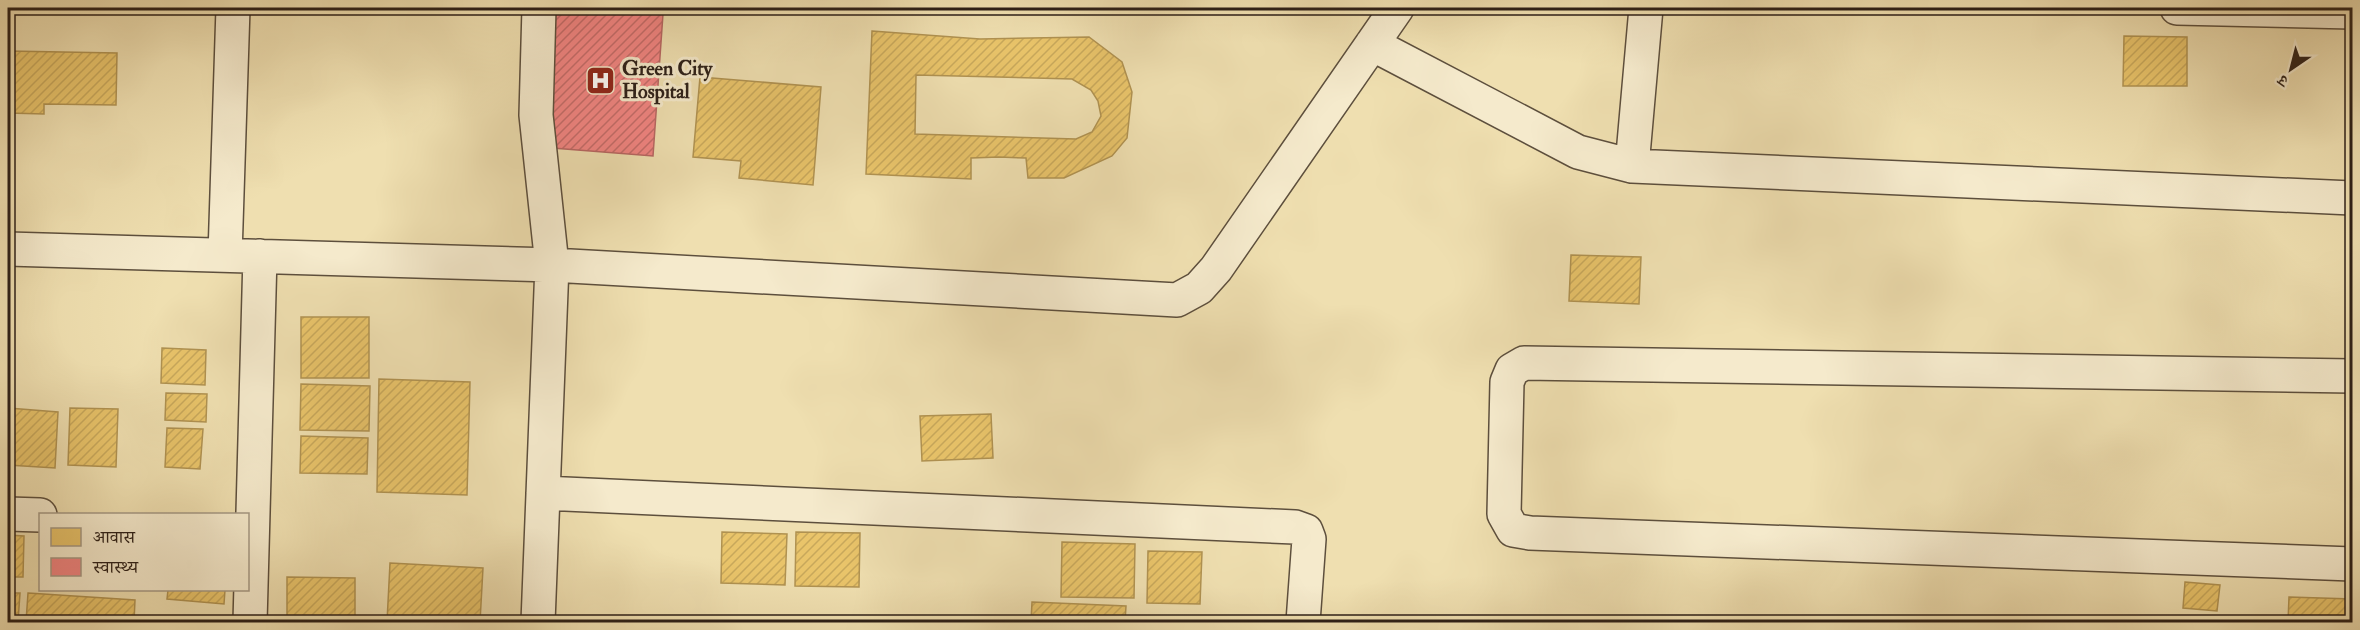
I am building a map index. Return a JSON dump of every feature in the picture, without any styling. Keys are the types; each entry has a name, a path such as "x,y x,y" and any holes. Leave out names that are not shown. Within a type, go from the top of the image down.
{"street":[{"path":"225,255 233,8"},
{"path":"538,622 552,265 536,115 539,8"},
{"path":"8,249 552,265 1177,300 1199,288 1216,269 1397,8"},
{"path":"1632,166 1646,8"},
{"path":"2177,8 2352,12"},
{"path":"1372,44 1578,152 1632,166 2352,198"},
{"path":"250,622 250,519 260,256"},
{"path":"2352,376 1524,363 1512,370 1507,382 1504,514 1513,530 1530,533 2352,564"},
{"path":"543,493 1295,527 1306,531 1309,539 1303,622"},
{"path":"8,514 39,514"}],"building: आवास":[{"path":"872,31 980,39 1089,37 1122,62 1132,92 1127,138 1112,156 1064,178 1028,178 1026,158 999,157 971,158 971,179 866,174","holes":["916,75 1072,79 1091,90 1098,101 1101,116 1092,132 1076,139 915,134"]},
{"path":"2124,36 2187,37 2187,86 2123,86"},
{"path":"8,51 117,53 116,105 44,104 44,114 8,113"},
{"path":"700,77 821,87 813,185 739,178 741,161 693,157"},
{"path":"1571,255 1641,257 1639,304 1569,301"},
{"path":"301,317 369,317 369,378 301,378"},
{"path":"162,348 206,350 205,385 161,383"},
{"path":"379,379 470,382 467,495 377,492"},
{"path":"301,384 370,386 369,431 300,430"},
{"path":"166,393 207,394 206,422 165,420"},
{"path":"8,408 58,412 55,468 8,465"},
{"path":"70,408 118,409 116,467 68,465"},
{"path":"991,414 993,458 922,461 920,416"},
{"path":"167,428 203,429 200,469 165,467"},
{"path":"301,436 368,438 367,474 300,473"},
{"path":"722,532 787,534 785,585 721,583"},
{"path":"796,532 860,533 859,587 795,586"},
{"path":"8,535 24,536 23,577 8,577"},
{"path":"1062,542 1135,544 1134,598 1061,597"},
{"path":"1148,551 1202,552 1200,604 1147,603"},
{"path":"390,563 483,568 480,622 387,622"},
{"path":"287,577 355,578 355,622 287,622"},
{"path":"2185,582 2220,585 2217,611 2183,608"},
{"path":"168,591 225,591 224,604 167,599"},
{"path":"8,593 20,593 18,622 8,622"},
{"path":"28,593 135,600 134,622 26,622"},
{"path":"2289,597 2352,599 2352,622 2288,622"},
{"path":"1032,602 1126,606 1125,622 1031,622"}],"building: स्वास्थ्य":[{"path":"550,8 663,14 653,156 540,147"}],"place":[{"name":"Green City Hospital","path":"601,80"}]}
